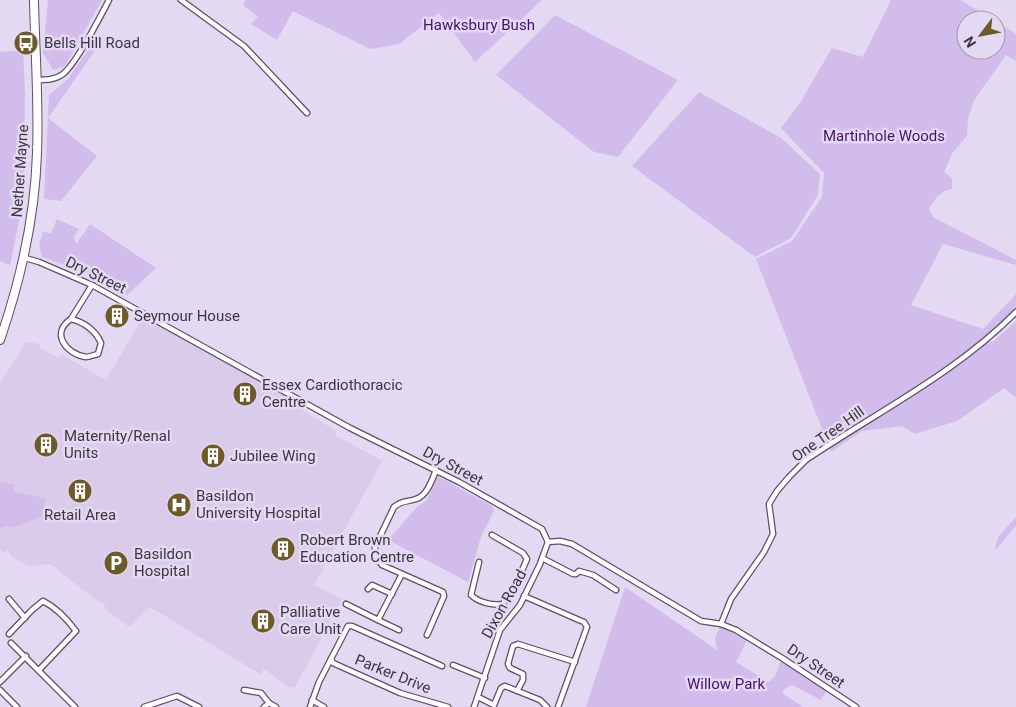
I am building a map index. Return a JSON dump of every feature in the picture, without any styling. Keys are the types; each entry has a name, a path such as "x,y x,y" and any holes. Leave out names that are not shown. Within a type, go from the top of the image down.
{"main road":[{"name":"Nether Mayne","path":"0,340 25,258 36,171 38,125 34,0"}],"street":[{"path":"36,80 56,78 64,73 79,53 109,0"},
{"path":"181,0 244,46 307,113"},
{"name":"Dry Street","path":"25,258 39,262 92,285 350,428 436,470 542,529 548,542 560,541 572,544 701,621 721,624 736,630 856,707"},
{"path":"71,319 77,320 96,333 102,343 98,354 87,357 72,352 62,341 60,332 71,319 92,285"},
{"name":"One Tree Hill","path":"721,624 731,599 764,552 774,534 769,504 789,476 813,456 969,353 996,332 1016,312"},
{"path":"427,635 444,596 443,592 382,564 375,554 375,547 394,507 399,502 418,499 424,495 436,470"},
{"path":"479,562 472,595 475,599 495,605 502,604 522,574 527,562 525,555 492,535"},
{"name":"Dixon Road","path":"474,707 500,630 520,605 548,542"},
{"path":"542,558 573,574 579,571 593,575 616,590"},
{"path":"378,620 402,574"},
{"path":"522,574 532,579"},
{"path":"368,589 374,585 392,594"},
{"path":"524,596 586,624 575,662 558,707"},
{"path":"9,599 25,618"},
{"path":"9,634 43,601 53,606 76,631 39,670"},
{"path":"346,604 399,630"},
{"path":"310,707 346,628 352,626 442,666"},
{"path":"11,643 75,707"},
{"path":"517,691 523,680 523,674 510,668 508,664 513,646 518,644 575,662"},
{"path":"0,682 26,656"},
{"name":"Parker Drive","path":"331,659 333,663 395,691 448,707"},
{"path":"453,665 485,678"},
{"path":"478,697 494,706 502,686 540,700 548,707"},
{"path":"0,690 16,707"},
{"path":"244,690 262,693 269,703 276,707"},
{"path":"144,707 177,696 199,707"},
{"path":"312,700 324,707"},
{"path":"264,707 269,703"}],"shaded area":[{"name":"Basildon University Hospital","path":"143,317 299,404 298,407 336,431 335,435 382,461 314,585 342,599 295,687 290,688 264,669 260,674 150,607 129,627 104,608 106,606 51,564 28,566 11,556 9,551 2,552 0,548 0,383 26,342 38,344 41,348 58,358 61,354 106,380"}],"green space":[{"path":"48,0 102,0 65,66 53,70 43,53"},
{"name":"Hawksbury Bush","path":"246,0 542,0 475,62 439,13 399,44 370,49 293,11 277,40 251,24 258,17 243,5"},
{"name":"Martinhole Woods","path":"891,0 960,0 978,10 956,10 956,60 1002,60 974,100 968,119 967,136 953,152 944,172 952,178 952,189 941,193 929,209 933,217 1016,260 1016,265 943,244 911,305 983,329 1016,294 1016,309 985,341 993,342 1016,321 1016,398 1004,388 957,421 915,434 902,426 862,431 831,452 756,259 792,241 822,197 824,173 781,128 800,103 832,48 863,57"},
{"path":"555,15 678,80 618,157 594,152 496,75"},
{"name":"Martinhole Woods","path":"1006,28 1016,34 1016,61 1006,55"},
{"path":"91,46 96,49 48,118 97,156 61,201 44,199 49,95 67,80"},
{"path":"23,50 25,94 23,202 10,265 0,261 0,52"},
{"path":"699,92 781,138 820,174 818,195 791,238 755,257 632,166"},
{"path":"57,219 79,229 74,237 76,244 90,224 156,268 127,295 88,273 42,257 39,245 43,232 51,233"},
{"path":"437,476 492,506 494,511 481,537 468,582 388,540 416,508 427,500"},
{"path":"0,482 15,484 14,492 45,498 43,516 14,527 0,528"},
{"path":"1016,517 1016,526 995,550 998,537"},
{"name":"Willow Park","path":"625,587 717,650 715,638 721,624 748,638 736,662 769,682 775,676 782,658 828,689 821,700 792,685 785,689 782,693 803,707 586,707"}],"place":[{"name":"Bells Hill Road","path":"26,43"},
{"name":"Seymour House","path":"117,316"},
{"name":"Essex Cardiothoracic Centre","path":"245,394"},
{"name":"Maternity/Renal Units","path":"46,445"},
{"name":"Jubilee Wing","path":"213,456"},
{"name":"Retail Area","path":"80,491"},
{"name":"Basildon University Hospital","path":"179,505"},
{"name":"Robert Brown Education Centre","path":"283,549"},
{"name":"Basildon Hospital","path":"116,563"},
{"name":"Palliative Care Unit","path":"263,621"}]}
